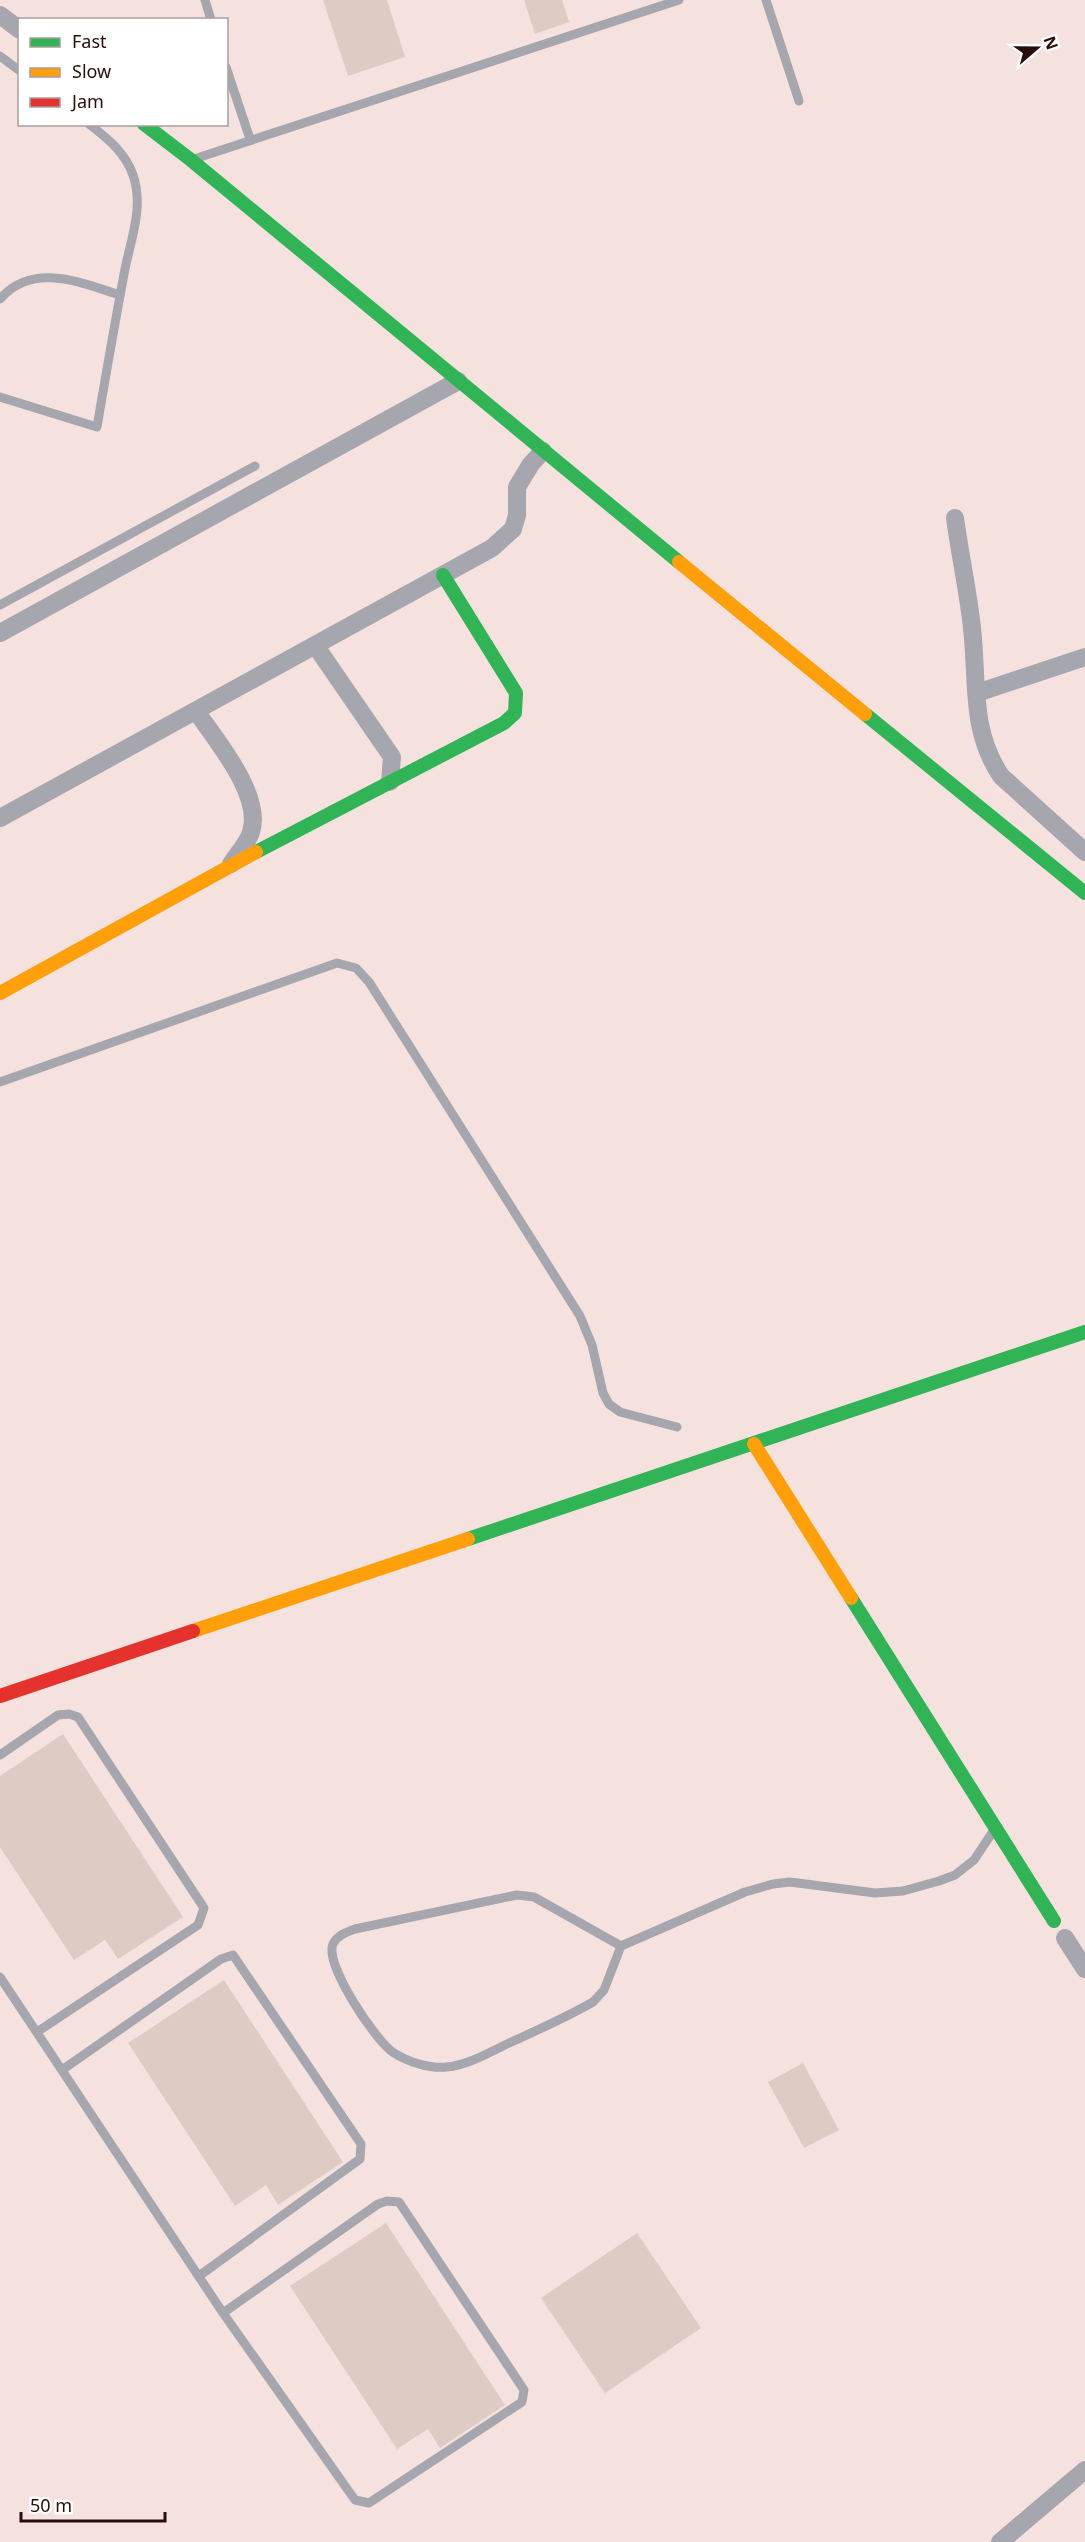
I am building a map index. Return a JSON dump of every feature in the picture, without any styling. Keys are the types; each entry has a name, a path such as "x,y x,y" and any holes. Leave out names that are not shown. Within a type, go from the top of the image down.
{"street":[{"path":"0,15 18,28"},
{"path":"147,126 1085,893"},
{"path":"0,633 458,381"},
{"path":"0,818 492,548 513,529 517,514 517,487 531,464 543,451"},
{"path":"955,518 970,610 981,738 991,762 1001,776 1085,852"},
{"path":"0,993 230,866 504,723 515,712 516,693 442,575"},
{"path":"315,645 392,758 390,782"},
{"path":"977,693 1085,657"},
{"path":"196,711 240,775 253,810 251,832 230,866"},
{"path":"0,1696 1085,1332"},
{"path":"754,1444 1054,1921"},
{"path":"1065,1938 1085,1969"},
{"path":"1000,2542 1085,2470"}],"lane":[{"path":"205,0 210,18"},
{"path":"191,160 679,0"},
{"path":"766,0 799,101"},
{"path":"0,56 18,70"},
{"path":"228,73 250,139"},
{"path":"0,397 97,427 120,295 135,228 138,199 134,176 125,158 112,142 92,126"},
{"path":"0,299 7,291 25,281 46,276 120,295"},
{"path":"0,605 255,466"},
{"path":"0,1082 337,963 356,968 369,982 580,1316 592,1345 603,1392 609,1404 620,1412 677,1427"},
{"path":"0,1755 58,1715 69,1714 78,1717 204,1908 198,1925 37,2032"},
{"path":"621,1946 534,1897 517,1895 355,1929 344,1933 333,1943 332,1954 339,1976 377,2036 392,2052 411,2062 445,2068 469,2062 573,2013 593,2001 604,1990 621,1946 746,1892 773,1884 790,1882 875,1893 903,1890 939,1881 955,1875 974,1860 996,1828"},
{"path":"62,2070 221,1959 233,1955 361,2144 360,2159 199,2276"},
{"path":"0,1977 223,2313 355,2500 369,2503 379,2497 522,2402 524,2396 524,2390 399,2202 387,2201 378,2204 223,2313"}],"building":[{"path":"323,0 387,0 405,57 348,76"},
{"path":"524,0 562,0 569,22 535,34"},
{"path":"63,1734 183,1917 118,1959 105,1940 74,1960 0,1847 0,1776"},
{"path":"224,1980 343,2162 278,2205 266,2185 235,2206 128,2043"},
{"path":"803,2063 839,2130 804,2148 768,2082"},
{"path":"386,2223 505,2405 440,2448 428,2429 397,2449 290,2286"},
{"path":"637,2233 701,2328 605,2393 541,2298"}],"traffic: fast":[{"path":"147,126 191,160 679,562"},
{"path":"256,852 504,723 515,713 516,693 443,575"},
{"path":"865,714 1085,893"},
{"path":"468,1539 1085,1332"},
{"path":"851,1598 1054,1921"}],"traffic: slow":[{"path":"679,562 865,714"},
{"path":"0,993 256,852"},
{"path":"754,1444 851,1598"},
{"path":"193,1631 468,1539"}],"traffic: jam":[{"path":"0,1696 193,1631"}]}
